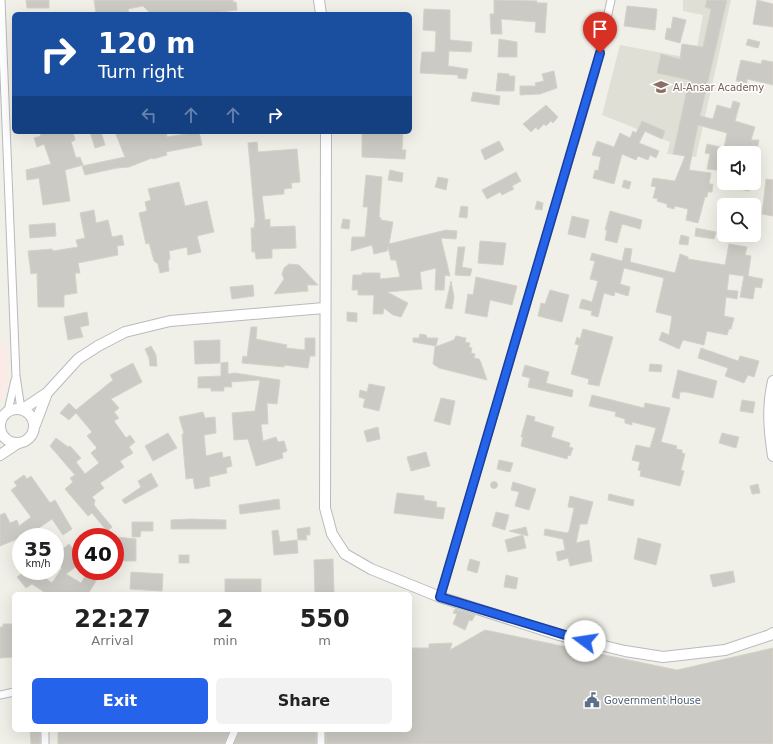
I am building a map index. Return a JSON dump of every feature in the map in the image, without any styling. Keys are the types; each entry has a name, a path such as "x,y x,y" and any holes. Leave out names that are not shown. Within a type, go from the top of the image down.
{"street":[{"path":"1,0 16,376 22,409 29,413 35,425"},
{"path":"318,0 321,12"},
{"path":"440,597 595,73 611,0"},
{"path":"326,134 324,308 325,508 332,534 345,554 371,569 440,597 559,635 625,651 663,657 725,650 773,633"},
{"path":"4,413 22,409 47,393 78,359 125,332 170,321 324,308"},
{"path":"16,376 1,422 1,434 9,441 18,443"},
{"path":"773,381 768,401 768,420 773,456"},
{"path":"0,455 18,443 26,440 33,434 47,393"},
{"path":"0,694 12,692"},
{"path":"45,732 45,744"},
{"path":"229,744 234,732"},
{"path":"321,732 322,744"}],"shaded area":[{"name":"Al-Ansar Academy","path":"683,0 731,0 696,157 667,154 670,142 602,115 620,45 695,59 703,15 683,11"},
{"path":"0,343 7,343 9,384 2,402 0,402"}],"building":[{"path":"26,0 49,0 49,8 27,8"},
{"path":"94,0 233,0 233,2 236,2 237,10 220,12 149,12 143,6 128,9 129,12 96,12"},
{"path":"494,0 537,1 537,3 547,3 545,33 535,32 536,22 501,19 502,34 491,34 490,14 494,14"},
{"path":"707,0 727,0 700,116 713,119 717,105 731,109 733,101 740,103 735,121 755,127 751,140 759,140 758,146 724,146 727,133 698,125 689,170 711,173 709,184 713,184 712,192 708,192 707,197 705,197 698,223 686,220 688,209 675,206 674,209 667,207 667,204 653,198 656,187 651,186 653,178 675,181 685,156 673,154 689,80 657,73 661,54 680,59 682,44 703,47 711,9 705,7"},
{"path":"757,0 773,4 773,27 753,24"},
{"path":"627,6 657,9 655,30 624,26"},
{"path":"424,9 450,10 450,40 472,42 471,52 449,51 448,66 468,69 466,79 458,78 458,75 420,73 422,52 435,52 436,31 423,30"},
{"path":"673,17 686,20 680,43 665,39 667,28 671,29"},
{"path":"499,39 517,42 517,57 498,57"},
{"path":"748,39 760,42 758,48 746,45"},
{"path":"741,60 761,64 762,60 773,62 773,85 747,79 747,83 736,81"},
{"path":"554,71 557,88 540,94 520,95 520,86 536,86 535,83 544,81 542,74"},
{"path":"498,73 515,76 514,91 496,91"},
{"path":"473,92 500,96 499,105 471,101"},
{"path":"546,105 558,117 553,123 551,121 546,126 544,124 538,130 536,127 531,132 523,124"},
{"path":"642,121 665,131 662,139 645,131 639,143 659,151 656,158 650,155 648,160 638,156 636,160 622,154 614,184 593,178 595,170 598,171 601,157 592,155 597,141 614,147 620,133 630,138 633,131 636,133"},
{"path":"40,134 74,134 75,140 71,142 76,158 80,157 83,165 65,170 70,201 43,205 39,178 27,180 26,170 51,164 44,144 37,147 34,138 41,136"},
{"path":"91,134 102,134 105,145 95,148"},
{"path":"116,134 166,134 167,137 186,134 199,134 202,145 166,152 167,155 152,158 129,167 85,175 82,166 125,157"},
{"path":"362,134 403,134 402,150 406,150 405,159 362,157"},
{"path":"499,141 504,150 485,160 481,150"},
{"path":"257,142 258,152 297,149 300,182 291,183 292,188 284,189 284,194 262,196 265,220 270,219 270,227 295,226 296,248 272,249 272,258 256,259 255,252 252,252 251,228 254,228 255,220 248,143"},
{"path":"707,144 717,146 717,170 707,169 710,154 705,153"},
{"path":"390,170 403,173 402,182 388,180"},
{"path":"516,172 521,181 512,186 514,189 502,195 500,192 487,199 482,190"},
{"path":"366,175 382,177 379,217 381,220 393,222 389,244 446,230 457,231 456,239 441,238 450,276 445,275 444,290 435,290 436,268 420,272 422,289 387,292 408,303 401,317 393,315 384,308 383,314 373,314 374,295 358,295 358,290 352,290 353,275 362,275 362,273 380,273 380,279 400,277 396,260 391,260 388,247 387,251 374,254 372,245 351,251 352,237 365,237 368,207 363,207"},
{"path":"438,177 448,179 446,190 435,187"},
{"path":"766,179 773,180 773,216 762,214"},
{"path":"624,180 631,182 629,189 622,187"},
{"path":"179,182 185,206 207,201 214,232 197,236 201,252 188,255 187,247 169,251 169,271 160,273 158,264 154,261 149,243 146,244 139,213 147,211 145,202 151,200 148,189"},
{"path":"537,201 543,203 542,210 535,209"},
{"path":"461,206 468,207 467,218 459,217"},
{"path":"94,210 96,223 108,220 112,237 122,235 124,245 117,246 118,255 78,263 80,273 75,273 77,293 64,295 64,307 38,307 37,273 31,274 28,251 52,249 53,251 78,247 76,240 85,238 80,213"},
{"path":"610,211 642,220 640,229 622,224 617,243 605,240 607,230 605,230"},
{"path":"572,216 589,220 585,238 568,234"},
{"path":"343,219 350,220 349,229 341,228"},
{"path":"55,223 56,236 30,238 29,225"},
{"path":"696,228 716,232 714,239 695,236"},
{"path":"681,235 689,237 688,245 679,244"},
{"path":"480,241 506,243 503,265 478,263"},
{"path":"729,244 747,247 745,255 751,256 748,276 763,279 761,288 755,287 753,299 740,297 744,276 729,274 727,290 738,291 737,299 726,297 724,316 734,318 731,329 729,329 727,335 707,331 704,345 683,340 679,349 659,340 662,332 669,335 672,316 656,312 664,278 624,268 620,284 630,287 628,296 615,292 614,296 604,293 598,317 591,315 592,311 579,308 582,299 592,302 598,281 590,279 595,261 590,260 592,253 622,261 625,248 632,249 630,262 675,273 680,254 688,257 688,259 725,265"},
{"path":"458,247 465,247 462,267 472,269 470,276 455,275"},
{"path":"289,264 299,265 318,285 307,285 308,291 274,294 284,279 282,274 284,268"},
{"path":"476,277 517,286 512,305 490,300 487,317 465,313 468,294 473,295"},
{"path":"451,281 454,297 452,309 445,308"},
{"path":"253,285 254,296 232,299 230,287"},
{"path":"550,290 569,295 562,322 538,316 541,303 545,304"},
{"path":"87,312 89,325 80,327 83,337 68,340 64,317"},
{"path":"347,312 357,313 357,322 347,321"},
{"path":"251,327 257,327 256,339 287,345 286,348 305,350 305,338 315,338 315,356 310,356 308,368 242,363 243,356 247,357"},
{"path":"583,329 613,337 599,386 588,384 589,379 571,374 579,345 575,344 577,337 580,339"},
{"path":"420,334 426,335 427,338 438,338 436,346 413,342 413,338 419,338"},
{"path":"456,336 466,338 465,342 470,343 469,347 472,348 471,353 475,354 474,358 479,359 487,380 439,368 433,364 435,347 454,340"},
{"path":"220,340 220,363 195,364 194,341"},
{"path":"151,346 156,355 157,366 150,366 149,358 145,349"},
{"path":"701,348 738,361 740,356 759,361 754,377 748,375 744,383 725,376 728,368 698,358"},
{"path":"228,362 228,374 235,373 280,380 277,404 267,403 268,424 261,424 263,441 276,437 278,442 284,441 287,451 282,453 283,458 256,466 248,439 234,440 232,413 255,411 260,380 231,382 232,387 224,387 224,391 211,391 211,388 198,388 198,377 221,376 221,363"},
{"path":"133,363 142,382 111,399 119,408 114,412 119,418 114,421 126,438 130,435 135,442 129,447 133,453 120,461 124,467 100,483 104,488 92,497 95,500 94,505 112,527 104,528 92,513 88,516 65,489 73,482 70,478 75,475 50,446 56,438 68,447 70,446 81,458 76,462 85,474 99,463 91,453 97,448 87,436 92,432 76,413 69,420 60,413 69,403 76,410 113,380 110,375"},
{"path":"650,364 662,365 661,372 649,371"},
{"path":"525,365 549,372 546,383 573,390 572,397 528,387 530,378 522,376"},
{"path":"678,370 717,381 713,398 686,392 680,392 679,399 672,397"},
{"path":"369,384 385,387 379,411 363,407 365,399 359,397 360,390 367,392"},
{"path":"592,395 644,408 645,403 670,408 661,442 677,446 676,449 682,450 682,453 685,454 681,470 684,471 680,486 640,476 641,471 638,470 640,462 632,460 636,445 650,448 656,428 632,422 632,425 625,423 625,419 615,416 616,412 589,406"},
{"path":"441,398 455,401 450,425 434,421"},
{"path":"742,400 755,402 753,413 740,411"},
{"path":"203,412 205,418 215,417 216,433 204,435 206,456 222,452 223,458 230,456 232,466 226,468 227,473 209,477 210,486 195,489 193,478 186,479 182,434 184,434 179,417"},
{"path":"527,415 535,417 534,421 554,427 551,437 570,443 569,447 573,448 567,459 521,446 523,437 521,437"},
{"path":"378,427 380,439 367,442 364,431"},
{"path":"168,433 177,448 153,461 145,446"},
{"path":"722,433 739,437 736,448 719,443"},
{"path":"426,452 430,466 411,471 407,457"},
{"path":"499,460 513,463 510,472 497,469"},
{"path":"151,473 158,486 125,504 122,500 141,487 138,481"},
{"path":"24,475 27,479 31,476 50,503 55,500 72,529 64,534 64,528 58,528 52,519 39,528 12,528 12,541 0,546 0,515 5,513 10,523 17,520 19,526 31,517 11,490 17,486 14,482"},
{"path":"494,481 497,482 497,488 494,489 491,488 490,485 491,482"},
{"path":"513,482 536,489 529,510 515,506 519,492 511,490"},
{"path":"758,484 760,493 752,494 750,486"},
{"path":"397,493 424,496 424,500 437,502 436,507 445,508 443,519 394,513"},
{"path":"609,494 634,500 633,506 608,500"},
{"path":"570,496 593,502 587,524 580,524 576,543 589,540 592,561 570,566 568,558 558,561 556,552 565,550 563,539 544,535 545,529 567,533 569,531 574,508 568,507"},
{"path":"279,499 280,509 240,514 239,505"},
{"path":"496,512 509,515 505,530 492,526"},
{"path":"171,520 226,520 226,529 171,529"},
{"path":"132,522 153,522 153,531 141,531 140,537 132,537"},
{"path":"310,527 310,535 306,535 307,540 298,540 297,529"},
{"path":"526,527 528,536 509,531"},
{"path":"278,530 280,542 297,540 298,553 274,555 272,531"},
{"path":"523,535 526,548 508,552 505,540"},
{"path":"124,538 136,539 136,561 124,561"},
{"path":"638,538 661,544 656,565 634,559"},
{"path":"69,544 72,548 72,570 66,574 72,578 72,580 76,580 81,583 83,580 97,580 89,592 44,592 32,584 26,588 19,580 48,580 52,583 54,580 64,580 64,548"},
{"path":"179,555 189,555 189,563 179,563"},
{"path":"333,559 334,592 315,592 314,560"},
{"path":"470,559 480,562 477,573 467,570"},
{"path":"733,571 735,582 713,587 710,575"},
{"path":"131,572 163,574 162,591 130,589"},
{"path":"506,575 518,578 516,589 504,587"},
{"path":"225,579 261,579 261,592 225,592"},
{"path":"455,609 475,615 472,621 469,620 465,630 453,624 457,614 453,613"},
{"path":"3,624 12,624 12,657 0,658 0,627 3,627"},
{"name":"Government House","path":"485,630 677,670 773,648 773,744 326,744 326,732 412,732 412,648 429,648 429,644 452,643 450,650"},
{"path":"30,732 40,732 40,744 31,744"},
{"path":"58,732 229,732 224,744 58,744"},
{"path":"239,732 316,732 316,744 234,744"}],"place":[{"name":"Al-Ansar Academy","path":"661,87"},
{"name":"Government House","path":"592,700"}],"route":[{"path":"585,641 559,635 440,597 600,53"}]}
